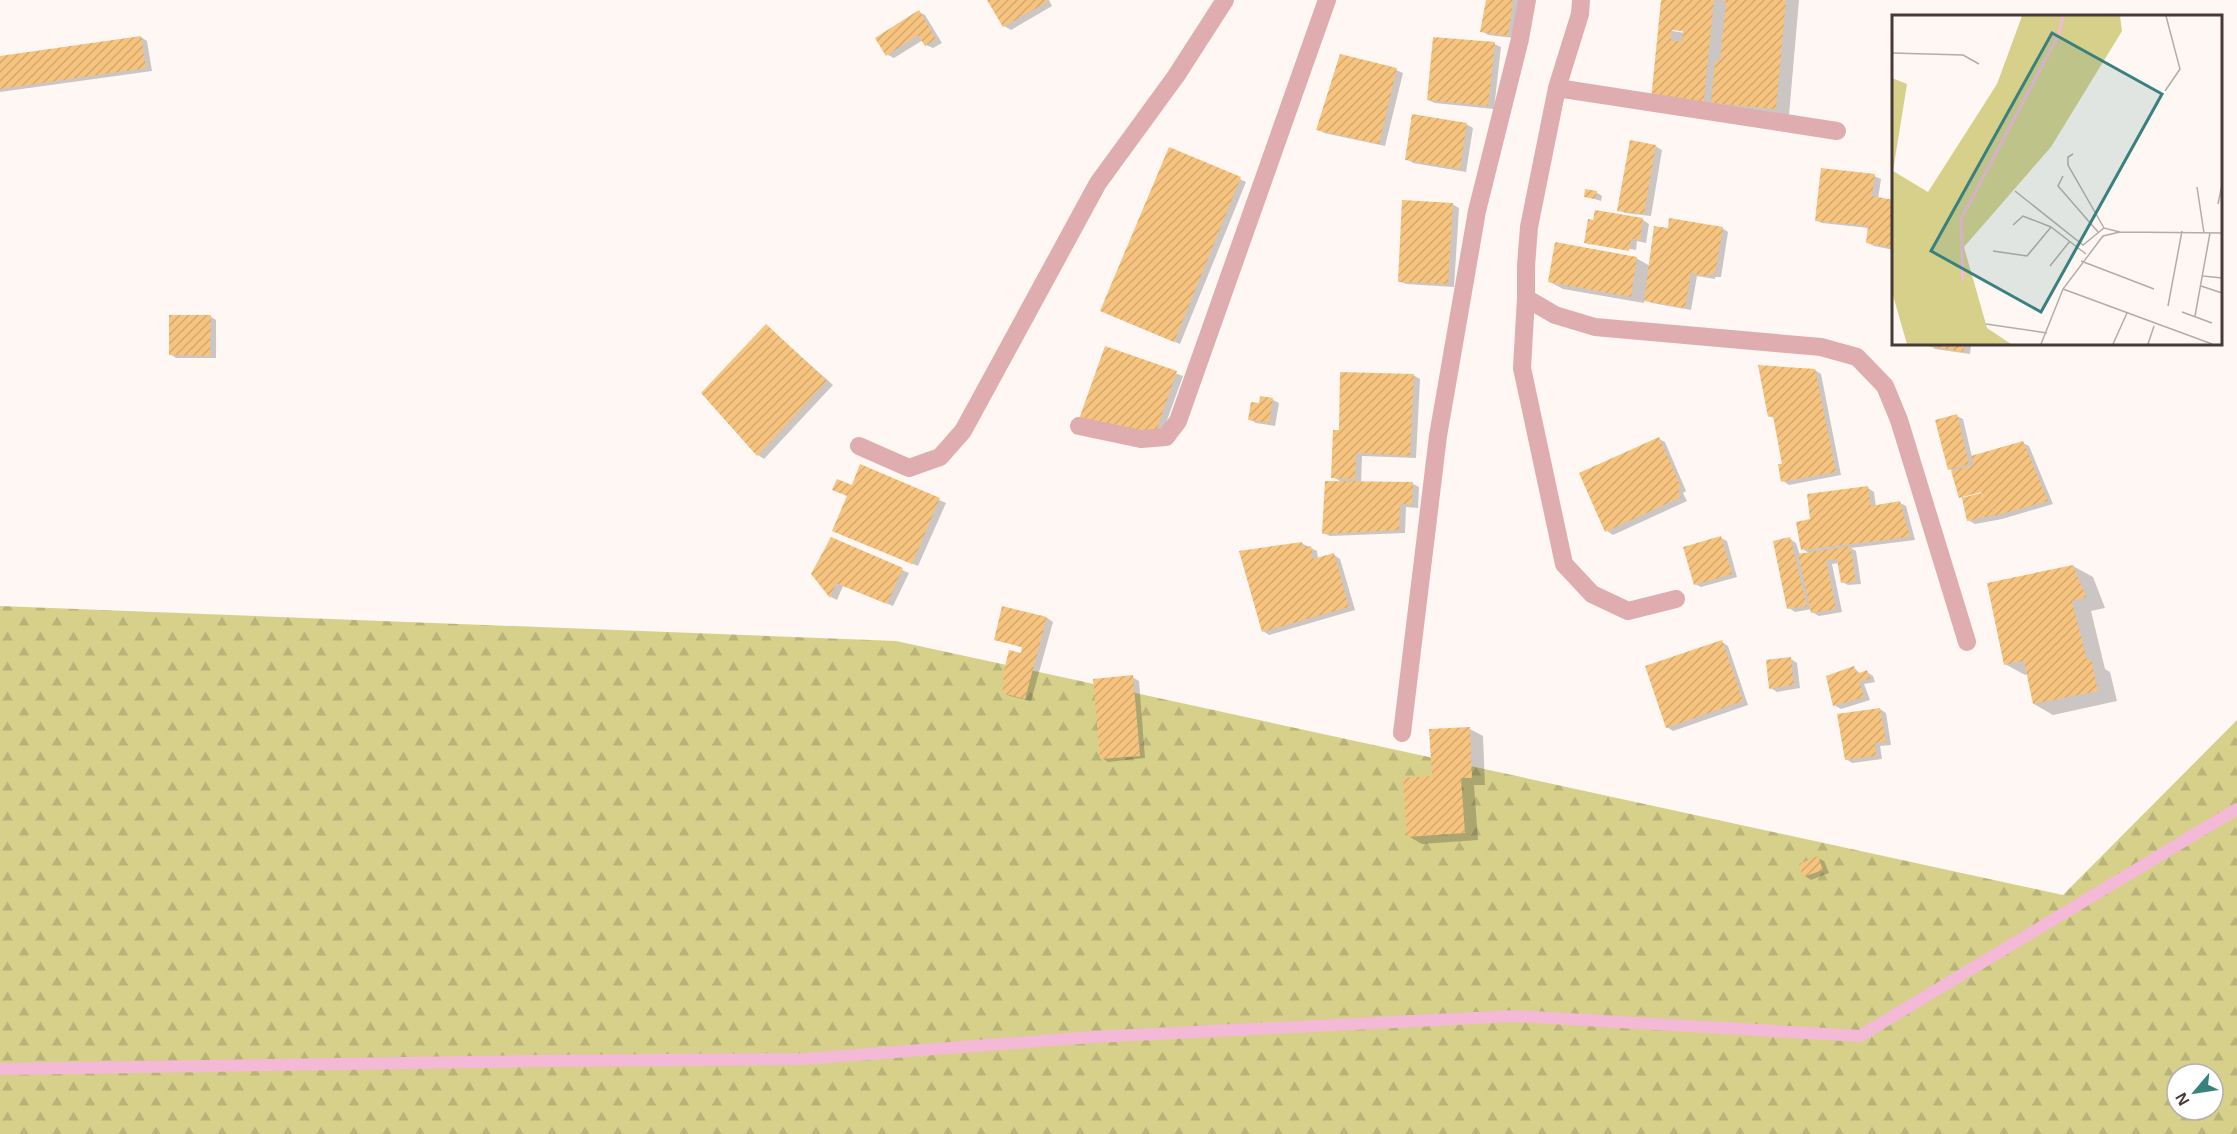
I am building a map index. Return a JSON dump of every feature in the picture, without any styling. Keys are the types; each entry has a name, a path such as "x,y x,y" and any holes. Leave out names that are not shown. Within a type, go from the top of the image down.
{"street":[{"path":"859,446 909,468 940,457 963,431 1098,183 1176,76 1224,0"},
{"path":"1079,426 1141,439 1166,437 1178,421 1327,0"},
{"path":"1402,733 1438,436 1477,211 1520,39 1527,0"},
{"path":"1581,0 1580,14 1557,88 1529,227 1522,368 1564,564 1592,594 1628,611 1676,599"},
{"path":"1557,88 1837,131"},
{"path":"1526,298 1555,315 1595,327 1821,347 1857,357 1885,386 1899,420 1967,642"}],"green space":[{"path":"0,606 896,641 2063,895 2237,720 2237,1134 0,1134"}],"building":[{"path":"987,0 1046,0 1047,2 1003,27"},
{"path":"1486,0 1513,0 1508,36 1480,32"},
{"path":"1661,0 1714,0 1703,108 1651,100","holes":["1671,30 1683,31 1682,41 1671,41"]},
{"path":"1721,0 1786,0 1776,109 1711,103 1715,61 1720,61 1726,2"},
{"path":"919,10 936,39 925,46 918,35 886,56 875,38"},
{"path":"141,36 146,68 0,89 0,56"},
{"path":"1433,37 1495,42 1488,106 1427,100"},
{"path":"1340,54 1397,68 1379,144 1316,130"},
{"path":"1412,114 1467,123 1460,169 1405,160"},
{"path":"1630,140 1656,145 1644,214 1617,211"},
{"path":"1169,147 1241,177 1174,342 1100,311"},
{"path":"1821,168 1875,174 1872,196 1892,200 1892,248 1866,243 1868,226 1815,221"},
{"path":"1585,189 1597,191 1595,199 1584,197"},
{"path":"1402,200 1453,203 1448,284 1398,282"},
{"path":"1595,210 1643,218 1640,240 1631,239 1629,251 1584,243 1588,219 1593,220"},
{"path":"1669,218 1723,227 1715,274 1709,274 1709,277 1691,273 1685,308 1644,301 1654,226 1668,228"},
{"path":"1555,242 1637,257 1631,297 1548,282"},
{"path":"169,315 211,315 210,356 169,355"},
{"path":"766,324 827,381 757,456 701,393"},
{"path":"1928,345 1965,345 1963,352"},
{"path":"1105,346 1177,371 1152,443 1079,419"},
{"path":"1758,365 1815,369 1836,472 1781,482 1778,464 1782,464 1773,416 1768,417"},
{"path":"1340,372 1414,374 1410,456 1356,453 1355,479 1331,478 1333,430 1339,430"},
{"path":"1260,396 1273,398 1269,423 1248,420 1251,402 1259,403"},
{"path":"1957,414 1969,464 1948,470 1935,420"},
{"path":"1659,437 1681,487 1678,489 1681,497 1605,532 1579,473"},
{"path":"2023,441 2048,501 1994,516 1991,504 1993,515 1967,521 1962,498 1981,493 1986,506 1981,492 1959,498 1951,471 1974,465 1971,456"},
{"path":"860,464 940,498 912,564 832,531 847,496 832,490 837,479 852,485"},
{"path":"1325,481 1413,482 1412,505 1400,504 1399,530 1322,534"},
{"path":"1868,486 1871,506 1900,501 1910,537 1801,550 1796,522 1810,519 1807,494"},
{"path":"1721,536 1732,574 1694,585 1683,547"},
{"path":"831,537 903,568 887,604 836,583 830,598 811,574"},
{"path":"1790,537 1807,606 1787,609 1773,541"},
{"path":"1302,542 1303,547 1311,546 1313,559 1334,553 1349,607 1262,632 1239,551"},
{"path":"1850,546 1856,581 1841,583 1837,559 1826,561 1836,609 1811,613 1798,554"},
{"path":"2073,565 2086,597 2072,601 2087,660 2091,659 2098,691 2033,704 2024,661 2004,665 1987,583"},
{"path":"1002,606 1047,617 1025,699 1002,693 1005,680 1002,679 1009,650 1021,653 1022,647 994,640"},
{"path":"1722,640 1743,701 1666,728 1645,666"},
{"path":"1791,657 1794,685 1769,689 1766,660"},
{"path":"1854,666 1857,674 1867,670 1870,679 1859,681 1864,697 1833,706 1826,676"},
{"path":"1133,675 1140,756 1100,759 1093,679"},
{"path":"1880,708 1886,742 1875,743 1876,756 1845,760 1837,714"},
{"path":"1470,727 1472,778 1461,778 1465,833 1407,837 1403,778 1432,776 1429,729"},
{"path":"1818,856 1823,870 1803,877 1799,864"}],"waterway":[{"path":"0,1069 803,1059 1094,1037 1515,1016 1860,1036 2237,809"}]}
